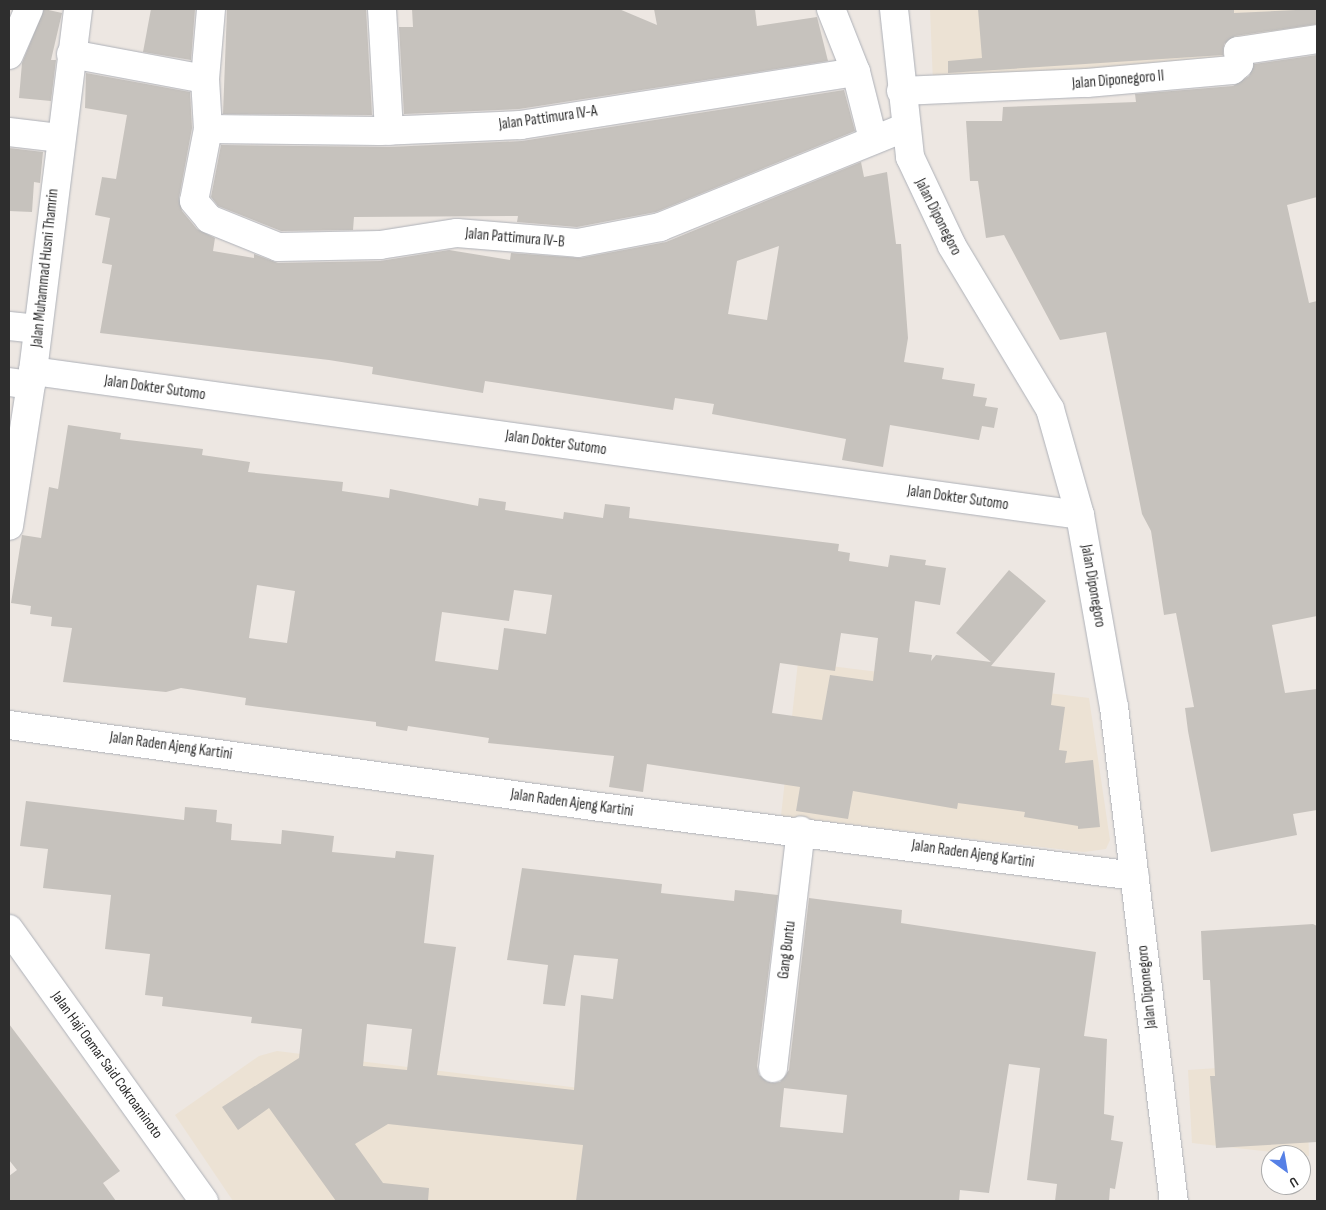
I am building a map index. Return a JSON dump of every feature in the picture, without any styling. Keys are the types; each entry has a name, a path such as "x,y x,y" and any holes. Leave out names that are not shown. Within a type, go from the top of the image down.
{"street":[{"path":"9,54 28,9"},
{"name":"Jalan Muhammad Husni Thamrin","path":"9,526 24,380 38,329 59,138 78,9"},
{"name":"Jalan Pattimura IV-B","path":"211,9 204,79 208,129 194,201 197,208 209,219 278,247 380,245 457,233 578,243 660,227 904,128"},
{"path":"382,9 389,131"},
{"path":"831,9 856,72 873,140"},
{"name":"Jalan Diponegoro","path":"894,9 904,128 931,208 1050,409 1080,515 1114,707 1174,1201"},
{"name":"Jalan Diponegoro II","path":"902,91 1087,83 1232,70 1239,64 1238,52 1317,39"},
{"path":"71,54 204,79"},
{"name":"Jalan Pattimura IV-A","path":"208,129 389,131 521,125 856,72"},
{"path":"9,132 59,138"},
{"path":"9,326 38,329"},
{"name":"Jalan Dokter Sutomo","path":"24,380 1080,515"},
{"name":"Jalan Raden Ajeng Kartini","path":"9,725 1135,876"},
{"name":"Gang Buntu","path":"773,1068 801,832"},
{"name":"Jalan Haji Oemar Said Cokroaminoto","path":"9,929 204,1201"}],"shaded area":[{"path":"930,9 1317,9 1317,33 1228,64 933,83"},
{"path":"798,662 1089,698 1110,840 1106,849 1084,852 781,816"},
{"path":"277,1051 653,1097 640,1201 233,1201 175,1115 259,1056"},
{"path":"1306,1062 1309,1145 1261,1145 1261,1151 1192,1143 1188,1070"}],"building":[{"path":"44,9 62,13 51,60 56,60 51,101 19,98 22,63"},
{"path":"151,9 195,9 191,60 143,52"},
{"path":"366,9 372,115 223,114 227,10"},
{"path":"412,9 619,9 657,25 654,9 755,9 757,26 817,17 828,61 519,109 404,114 399,27 413,27"},
{"path":"978,9 1234,9 1234,13 1317,9 1317,24 1235,36 1224,44 1223,55 948,73 948,61 982,58"},
{"path":"1317,55 1317,197 1287,205 1309,303 1317,301 1317,616 1272,625 1285,693 1317,689 1317,810 1293,814 1297,835 1211,852 1188,731 1185,708 1194,707 1176,613 1164,615 1151,531 1142,514 1106,332 1060,340 1004,235 986,238 978,181 970,181 966,121 1002,121 1003,107 1136,102 1135,94 1233,86 1249,76 1254,64"},
{"path":"86,73 190,92 192,128 179,198 182,211 197,229 215,238 213,251 254,258 254,254 278,263 380,261 449,250 510,260 511,253 581,258 666,242 861,162 864,177 887,172 896,244 901,244 908,338 904,362 944,368 942,379 975,384 973,396 987,398 985,406 998,408 994,428 982,426 979,440 890,425 883,467 842,460 846,439 712,414 714,404 675,398 673,410 485,381 483,393 372,374 373,367 329,360 100,333 112,265 102,263 110,218 95,215 102,177 116,179 127,115 85,108","holes":["779,246 767,320 728,314 737,261"]},
{"path":"844,90 855,131 656,212 577,227 517,222 518,216 354,217 353,230 281,231 218,206 211,197 221,145 389,147 522,141"},
{"path":"9,148 43,152 40,183 34,182 32,212 9,211"},
{"path":"68,425 121,433 120,439 203,449 202,455 250,462 248,472 343,482 342,491 389,498 390,489 478,506 479,498 506,502 505,510 563,519 564,512 603,518 605,504 630,507 629,518 839,544 838,551 850,553 849,561 888,567 890,555 926,560 925,565 946,568 940,605 915,601 909,652 932,655 931,661 936,655 991,662 956,633 1009,570 1046,601 991,666 1055,673 1051,705 1065,707 1059,750 1067,751 1065,763 1093,760 1100,827 1078,829 1078,826 1024,817 1025,812 958,803 957,809 853,791 848,819 796,811 800,787 647,764 643,792 609,787 614,756 488,743 489,738 408,726 407,731 376,726 376,722 245,705 246,698 181,688 166,692 63,682 72,628 51,626 52,617 30,614 31,606 11,603 22,535 41,538 49,487 58,489","holes":["257,585 295,591 287,643 249,638","514,590 552,595 546,634 504,628 498,670 435,661 442,612 509,621","841,633 878,638 873,681 830,675 822,720 772,713 780,663 835,671"]},
{"path":"26,801 184,820 185,807 217,810 216,822 232,824 231,840 281,844 282,830 334,836 332,852 395,858 396,851 434,855 424,943 456,947 437,1075 574,1090 581,995 613,999 618,959 574,955 565,1006 543,1004 548,965 507,960 522,868 662,884 661,893 734,901 735,890 778,895 757,1066 759,1075 771,1083 780,1082 789,1070 809,898 902,910 901,923 1096,952 1084,1036 1107,1039 1104,1114 1114,1116 1111,1140 1123,1142 1115,1189 1110,1188 1109,1201 1055,1201 1057,1184 1027,1180 1040,1068 1009,1064 989,1193 960,1190 959,1201 576,1201 583,1145 388,1124 355,1144 383,1183 429,1188 428,1201 336,1201 269,1108 238,1130 222,1107 299,1058 302,1029 251,1023 252,1017 162,1006 163,997 145,995 150,954 105,949 111,895 43,888 48,849 20,846","holes":["367,1024 412,1029 407,1070 363,1066","784,1088 847,1095 843,1133 780,1127"]},
{"path":"1313,924 1317,926 1317,1142 1216,1148 1210,1076 1215,1076 1210,980 1203,980 1201,931"},
{"path":"9,1024 120,1171 103,1183 116,1201 9,1201 9,1176 17,1170 9,1160"}]}
